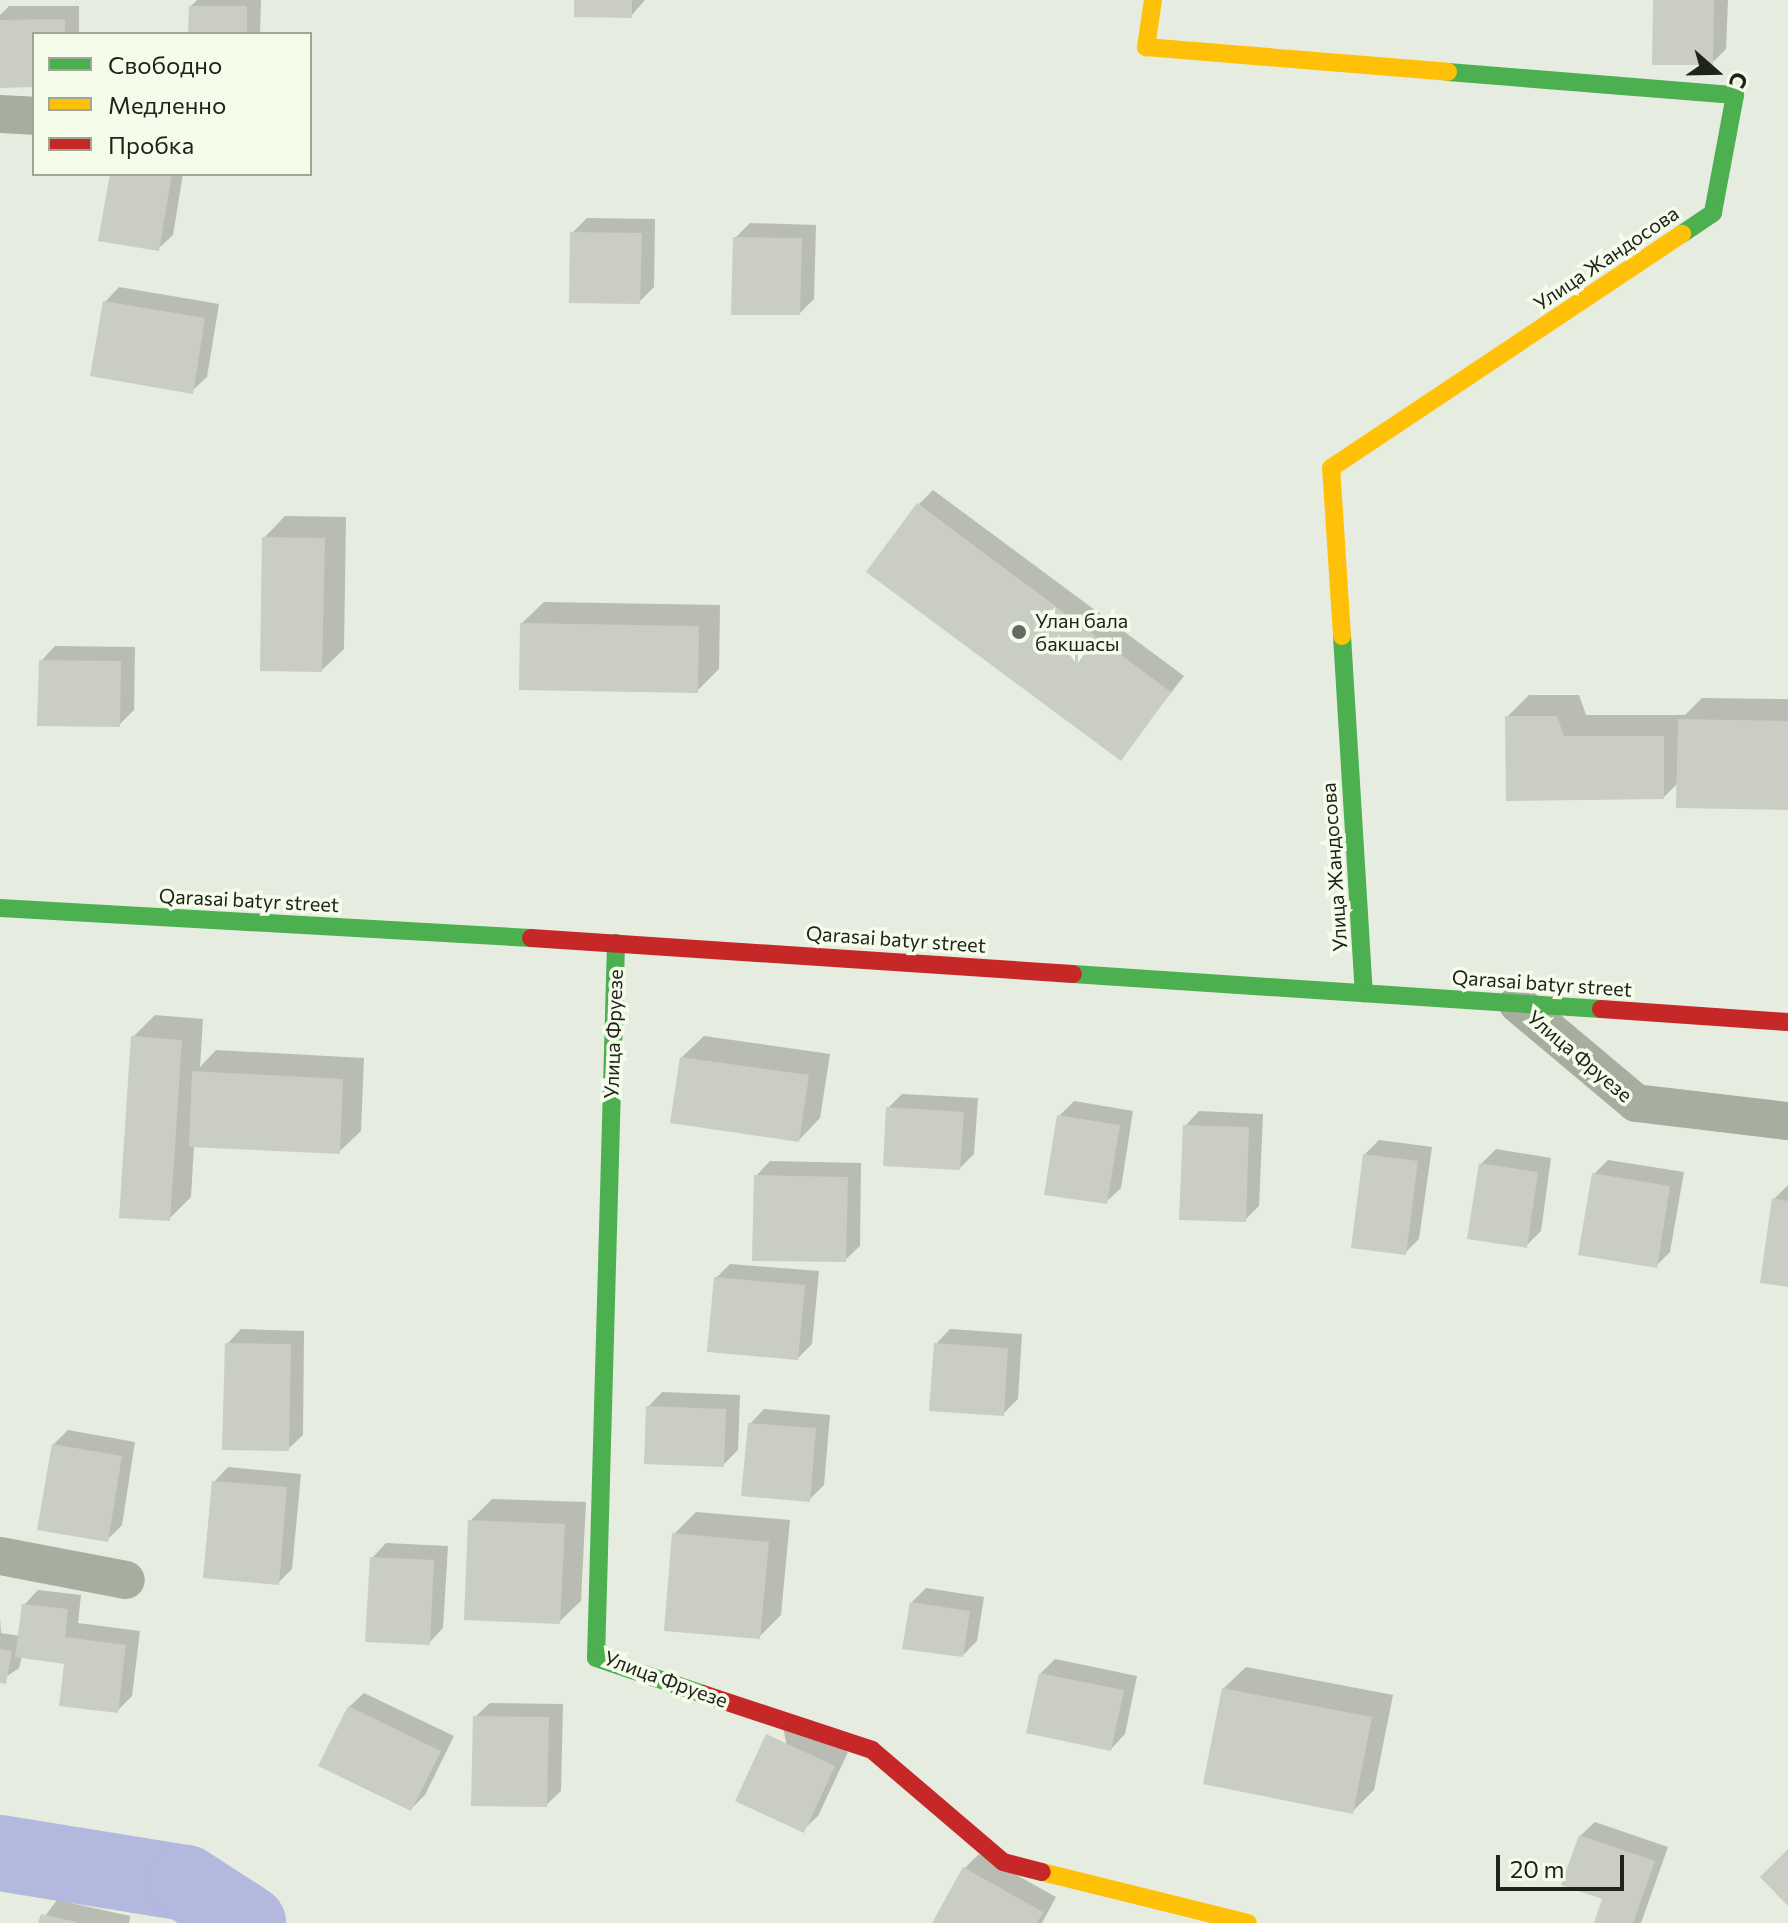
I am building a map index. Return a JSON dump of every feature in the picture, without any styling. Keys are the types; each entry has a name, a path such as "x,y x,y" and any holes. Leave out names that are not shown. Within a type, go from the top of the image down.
{"street":[{"name":"Улица Жандосова","path":"1153,0 1146,47 1735,95 1713,213 1331,468 1364,993"},
{"path":"0,114 32,116"},
{"name":"Qarasai batyr street","path":"0,908 616,943 1788,1022"},
{"name":"Улица Фруезе","path":"616,943 596,1658 872,1750 1003,1862 1248,1923"},
{"name":"Улица Фруезе","path":"1518,1004 1636,1103 1788,1121"},
{"path":"0,1556 126,1580"}],"building":[{"path":"574,0 632,0 632,18 574,17"},
{"path":"1653,0 1714,0 1713,65 1652,65"},
{"path":"189,6 247,6 247,32 188,32"},
{"path":"65,19 65,32 32,32 32,87 0,88 0,20"},
{"path":"110,176 172,176 159,251 98,241"},
{"path":"570,232 642,233 640,304 569,303"},
{"path":"733,237 802,238 800,315 731,315"},
{"path":"103,301 205,318 193,394 90,376"},
{"name":"Улан бала бакшасы","path":"917,503 1171,692 1121,761 866,572"},
{"path":"262,537 325,538 322,672 260,671"},
{"path":"520,623 699,626 698,693 519,690"},
{"path":"39,660 121,661 120,727 37,726"},
{"path":"1505,716 1557,716 1564,736 1664,736 1664,799 1506,801"},
{"path":"1678,719 1788,721 1788,810 1676,808"},
{"path":"131,1036 182,1040 170,1221 119,1218"},
{"path":"680,1057 809,1075 799,1142 670,1123"},
{"path":"192,1071 343,1079 340,1154 189,1147"},
{"path":"886,1107 964,1112 960,1170 883,1166"},
{"path":"1057,1115 1120,1125 1107,1204 1044,1195"},
{"path":"1183,1125 1249,1127 1246,1222 1179,1220"},
{"path":"1363,1154 1418,1161 1406,1255 1351,1248"},
{"path":"1479,1163 1538,1172 1527,1248 1467,1239"},
{"path":"1592,1173 1670,1186 1657,1268 1578,1255"},
{"path":"754,1175 848,1177 846,1262 752,1261"},
{"path":"1772,1198 1788,1201 1788,1287 1760,1283"},
{"path":"714,1277 805,1285 798,1360 707,1352"},
{"path":"225,1343 291,1344 289,1451 222,1450"},
{"path":"934,1343 1008,1348 1004,1416 929,1411"},
{"path":"646,1406 726,1409 724,1467 644,1464"},
{"path":"748,1423 816,1428 810,1502 741,1496"},
{"path":"52,1444 122,1456 108,1542 37,1530"},
{"path":"212,1481 287,1487 279,1585 203,1578"},
{"path":"468,1520 565,1524 560,1624 464,1620"},
{"path":"672,1533 769,1542 760,1639 664,1631"},
{"path":"370,1557 434,1560 430,1645 365,1642"},
{"path":"910,1602 970,1611 963,1657 902,1649"},
{"path":"22,1604 68,1609 65,1637 126,1645 118,1713 59,1706 64,1664 15,1657"},
{"path":"0,1649 12,1651 6,1684 0,1683"},
{"path":"1039,1673 1124,1690 1111,1751 1026,1733"},
{"path":"1222,1688 1372,1717 1353,1814 1203,1784"},
{"path":"348,1706 441,1751 411,1811 318,1766"},
{"path":"473,1716 549,1717 547,1807 471,1806"},
{"path":"766,1734 835,1766 804,1833 735,1801"},
{"path":"1579,1835 1655,1861 1633,1923 1594,1923 1602,1899 1561,1885"},
{"path":"1788,1849 1788,1906 1760,1877"},
{"path":"963,1867 1043,1912 1037,1923 932,1923"},
{"path":"41,1914 77,1922 38,1923"}],"waterway":[{"path":"0,1853 186,1883 248,1923"}],"traffic: fast":[{"path":"1448,72 1735,95 1713,213 1682,234"},
{"path":"1342,636 1364,993"},
{"path":"0,908 531,938"},
{"path":"616,943 596,1658 703,1694"},
{"path":"1073,974 1601,1009"}],"traffic: slow":[{"path":"1153,0 1146,47 1448,72"},
{"path":"1342,636 1331,468 1682,234"},
{"path":"1042,1872 1248,1923"}],"traffic: jam":[{"path":"531,938 1073,974"},
{"path":"1601,1009 1788,1022"},
{"path":"703,1694 872,1750 1003,1862 1042,1872"}],"place":[{"name":"Улан бала бакшасы","path":"1019,632"}]}
